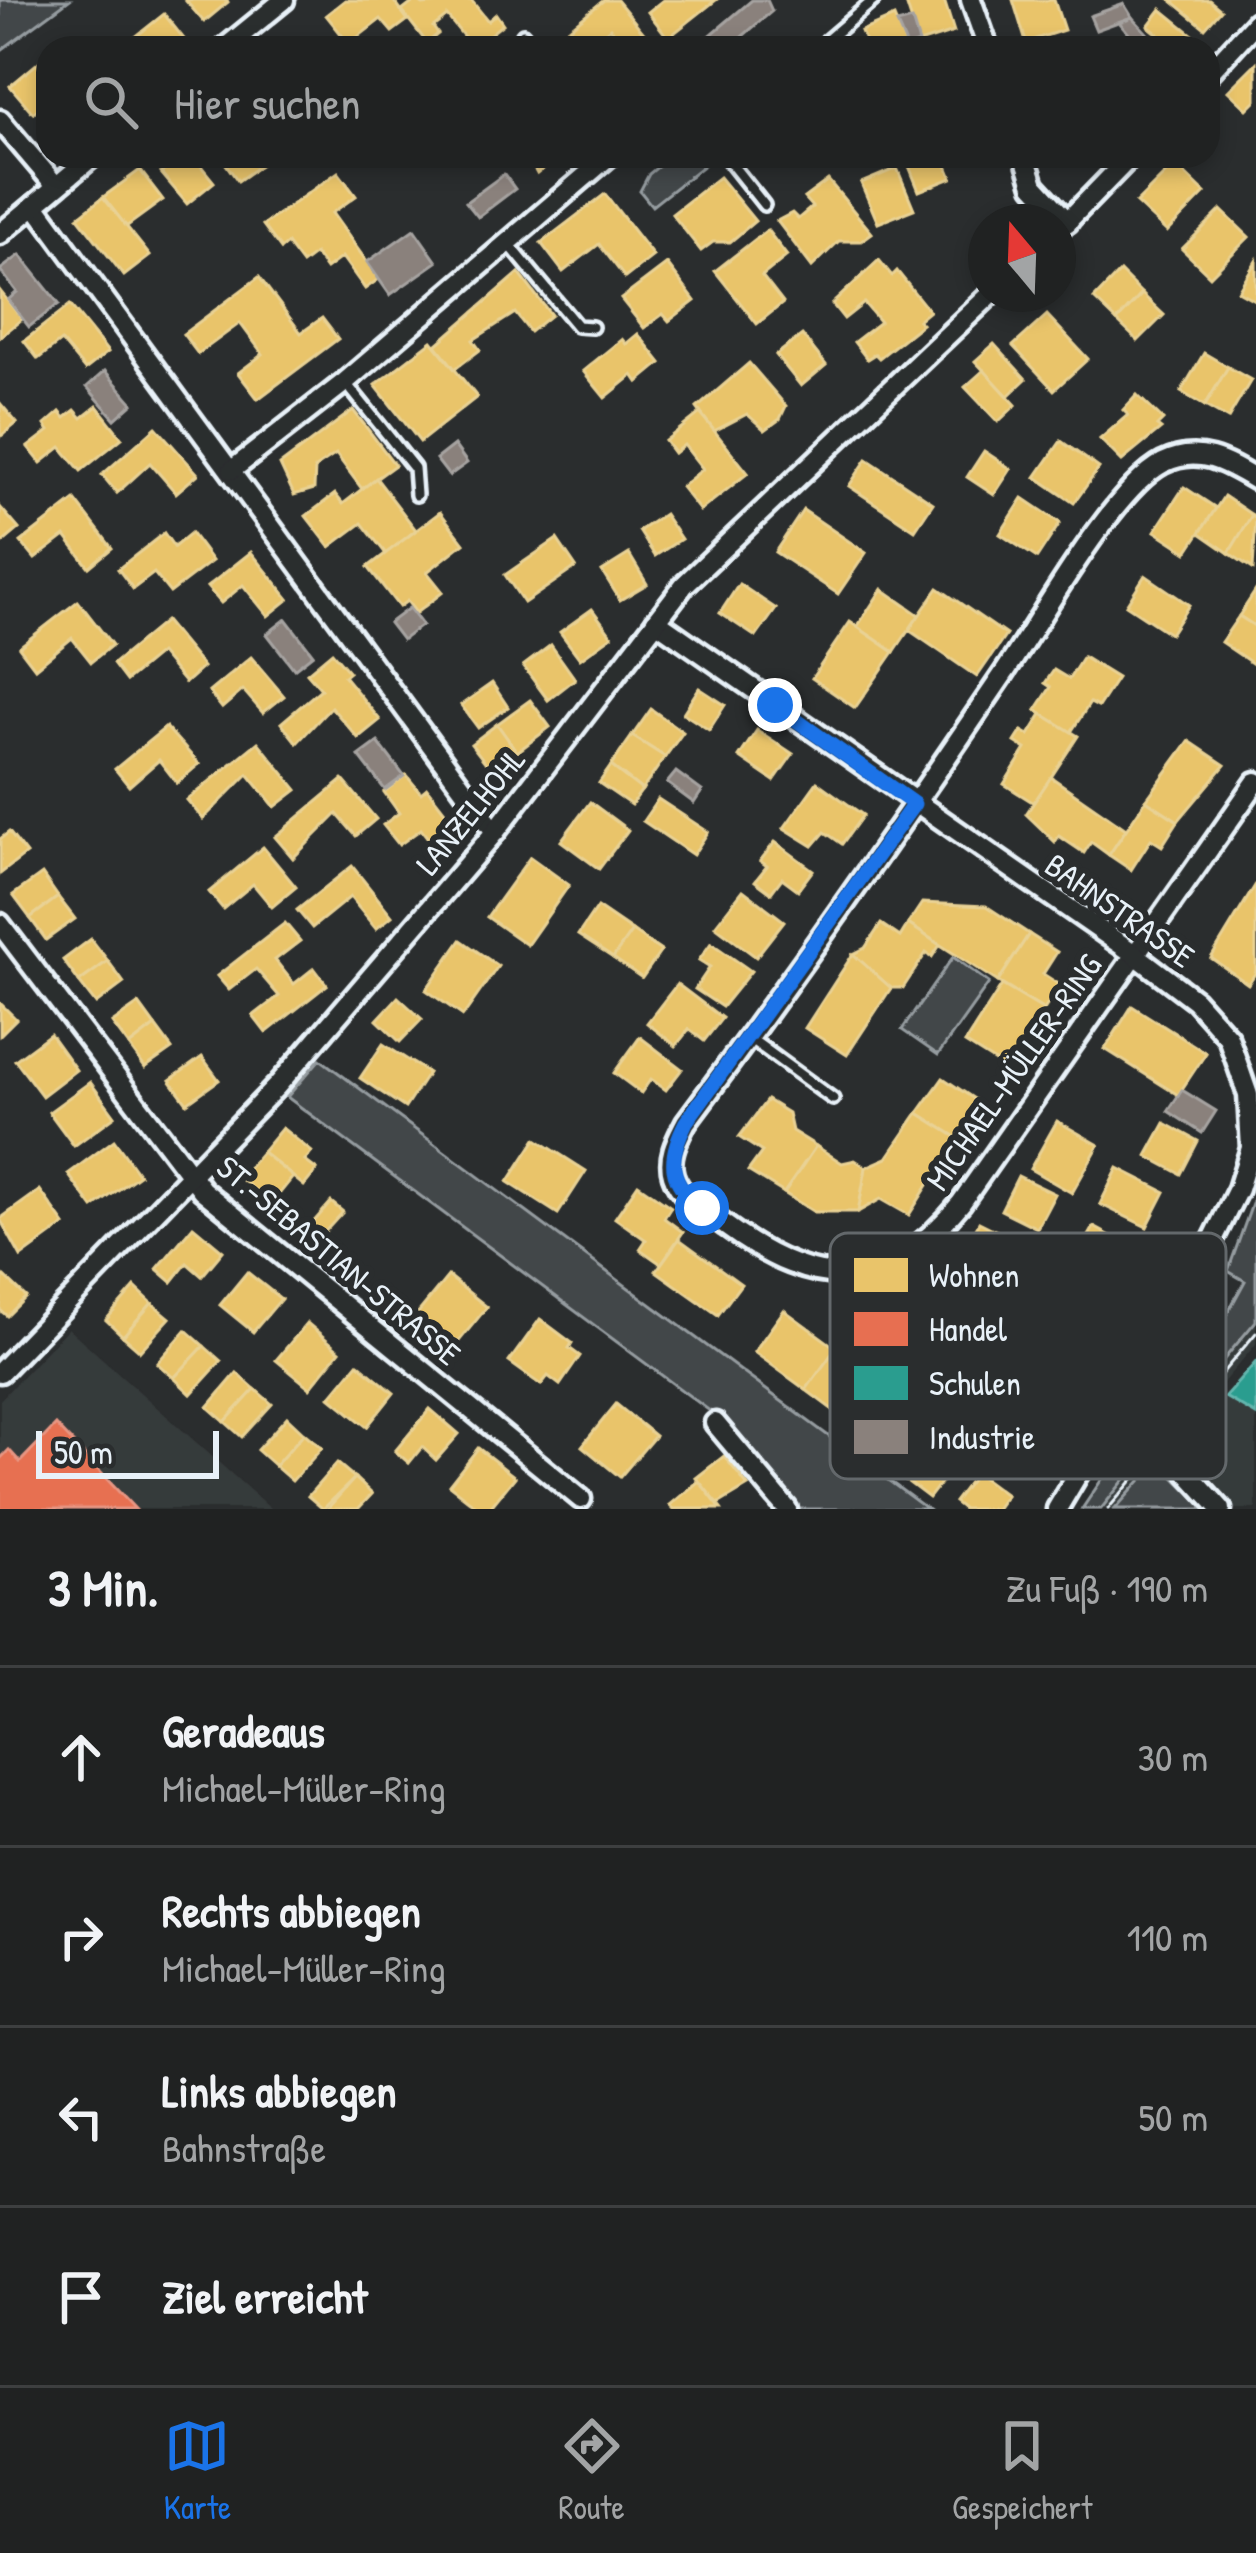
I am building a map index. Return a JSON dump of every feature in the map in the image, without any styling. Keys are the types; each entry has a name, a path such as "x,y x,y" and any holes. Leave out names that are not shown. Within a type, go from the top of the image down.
{"street":[{"path":"240,36 284,0"},
{"path":"971,0 984,36"},
{"path":"1220,61 1256,22"},
{"path":"0,120 36,162"},
{"path":"41,168 56,186"},
{"path":"0,234 78,168"},
{"path":"232,470 346,382 595,168"},
{"path":"1028,168 1047,204"},
{"path":"1076,213 1120,168"},
{"path":"34,205 495,832"},
{"name":"LANZELHOHL","path":"0,1372 277,1085 495,832 656,621 727,540 972,312"},
{"name":"MICHAEL-MÜLLER-RING","path":"830,1273 798,1270 757,1248 682,1192 672,1173 676,1142 1120,503 1145,475 1166,461 1195,454 1228,463 1256,481"},
{"name":"BAHNSTRASSE","path":"656,621 1133,952 1195,1000 1228,1037 1248,1094 1251,1148 1238,1190 1216,1233"},
{"name":"MICHAEL-MÜLLER-RING","path":"936,1233 1256,782"},
{"name":"ST.-SEBASTIAN-STRASSE","path":"2,931 202,1190 581,1499"},
{"path":"715,1423 787,1509"},
{"name":"BAHNSTRASSE","path":"1057,1509 1075,1479"},
{"path":"1194,1479 1221,1509"}],"lane":[{"path":"832,36 874,0"},
{"path":"735,168 764,205"},
{"path":"508,243 577,326 592,327"},
{"path":"346,382 414,468 416,495"},
{"path":"748,1037 833,1099"}],"shaded area":[{"path":"0,0 69,0 0,51"},
{"path":"656,168 700,168 652,206 640,191"},
{"path":"953,957 989,983 938,1055 902,1030"},
{"path":"320,1059 830,1437 830,1479 887,1479 927,1509 798,1509 722,1420 287,1097"},
{"path":"1256,1193 1256,1321 1226,1357 1226,1316 1245,1281 1228,1271"},
{"path":"1256,1321 1256,1344 1226,1379 1226,1357"},
{"path":"68,1328 271,1509 0,1509 0,1400"},
{"path":"1256,1362 1256,1509 1235,1509 1206,1479 1226,1479 1226,1395"},
{"path":"1102,1479 1125,1479 1101,1509 1082,1509"},
{"path":"1126,1479 1141,1479 1115,1509 1101,1509"},
{"path":"1142,1479 1176,1479 1206,1509 1115,1509"}],"building: Wohnen":[{"path":"185,0 227,0 228,2 204,22"},
{"path":"345,0 393,0 408,20 392,32 381,19 359,36 343,36 326,15"},
{"path":"416,0 423,5 471,0 488,21 496,14 503,24 488,36 463,36 447,16 433,27 436,36 422,36 402,11"},
{"path":"604,0 617,0 646,36 617,36 610,28 600,36 559,36"},
{"path":"663,0 716,0 671,36 648,12"},
{"path":"905,0 944,0 954,32 917,36"},
{"path":"1013,0 1054,0 1064,30 1024,36"},
{"path":"1171,0 1209,0 1221,10 1205,28"},
{"path":"1161,9 1194,36 1161,36 1148,26"},
{"path":"164,14 182,36 136,36"},
{"path":"894,17 902,36 863,36 861,31"},
{"path":"1256,63 1256,100 1247,109 1228,91"},
{"path":"36,64 36,111 33,113 10,86"},
{"path":"167,168 203,168 214,182 187,204 161,173"},
{"path":"229,168 256,168 238,181"},
{"path":"897,168 914,209 878,223 861,183"},
{"path":"910,168 948,168 952,178 919,191"},
{"path":"1171,168 1179,168 1205,193 1167,232 1136,203"},
{"path":"140,170 163,200 126,227 103,197"},
{"path":"338,172 356,196 332,213 379,279 365,289 342,257 326,269 315,254 302,264 287,244 281,249 263,225"},
{"path":"719,177 755,221 730,242 713,242 701,251 672,214"},
{"path":"828,180 872,233 861,241 839,241 812,267 777,221 792,213 798,219 812,207 804,198"},
{"path":"605,194 653,256 625,278 599,244 563,272 541,243"},
{"path":"103,197 150,256 124,276 78,217"},
{"path":"1221,210 1249,237 1210,276 1182,249"},
{"path":"767,230 787,256 762,276 783,303 757,324 715,271"},
{"path":"879,260 892,276 897,271 929,311 918,320 922,324 879,358 875,354 867,359 854,342 880,322 864,303 844,319 832,304"},
{"path":"1256,261 1256,301 1238,291"},
{"path":"667,264 695,301 669,321 663,314 644,328 621,299"},
{"path":"1120,272 1142,294 1117,321 1094,299"},
{"path":"519,273 551,315 530,332 515,313 473,340 480,350 455,369 436,345"},
{"path":"259,277 301,333 322,318 338,339 258,399 238,373 263,354 240,323 198,354 183,334"},
{"path":"0,291 22,319 0,337"},
{"path":"1142,294 1164,315 1138,341 1117,321"},
{"path":"70,305 108,352 85,370 61,341 38,359 24,341"},
{"path":"1047,315 1088,359 1054,390 1013,346"},
{"path":"638,334 661,363 638,382 633,375 605,398 583,371 622,339 626,344"},
{"path":"802,335 826,365 801,386 776,355"},
{"path":"432,341 477,397 420,442 375,385"},
{"path":"994,344 1026,379 1008,396 975,361"},
{"path":"1204,353 1228,367 1205,406 1181,392"},
{"path":"749,363 786,406 780,419 765,430 747,414 714,431 697,408"},
{"path":"1228,367 1251,380 1228,419 1205,406"},
{"path":"984,370 1016,405 998,422 965,387"},
{"path":"1137,395 1163,420 1157,426 1161,429 1122,461 1100,439 1128,415 1123,410"},
{"path":"0,403 17,423 0,437"},
{"path":"97,406 122,438 81,471 61,447 41,463 28,447 49,431 45,425 60,412 65,418 75,410 82,418"},
{"path":"353,410 395,465 362,489 336,454 315,468 314,489 294,495 280,465"},
{"path":"700,413 748,473 700,511 681,487 703,469 684,445 674,453 665,441"},
{"path":"156,427 198,474 176,493 150,463 117,493 102,475"},
{"path":"1061,441 1099,468 1074,503 1036,477"},
{"path":"984,451 1011,469 994,495 967,477"},
{"path":"867,459 933,503 915,530 849,486"},
{"path":"376,478 416,530 386,554 362,523 330,547 306,516 335,494 343,504"},
{"path":"1184,487 1216,508 1187,552 1155,531"},
{"path":"1224,496 1252,515 1229,553 1200,533"},
{"path":"1023,498 1060,523 1037,558 1000,534"},
{"path":"75,500 112,548 89,567 65,536 35,559 21,542"},
{"path":"0,507 19,529 0,545"},
{"path":"803,510 866,553 838,594 775,552"},
{"path":"440,512 464,543 427,572 443,592 416,613 407,601 399,607 368,567"},
{"path":"664,514 681,539 655,556 639,531"},
{"path":"1252,515 1256,518 1253,569 1229,553"},
{"path":"164,533 174,547 191,533 212,561 170,593 154,573 133,589 118,569"},
{"path":"557,539 576,567 524,603 505,575"},
{"path":"251,552 289,599 268,616 243,585 221,603 207,587"},
{"path":"629,554 647,584 620,600 602,571"},
{"path":"1145,575 1189,605 1170,634 1126,605"},
{"path":"739,584 776,609 756,637 720,613"},
{"path":"938,588 1006,635 977,677 909,630"},
{"path":"882,589 919,615 894,652 857,627"},
{"path":"1256,590 1256,627 1239,616"},
{"path":"78,601 112,645 91,662 72,638 35,668 19,647"},
{"path":"592,609 612,636 580,659 560,632"},
{"path":"1239,616 1256,627 1256,666 1221,642"},
{"path":"165,621 203,667 185,683 160,653 126,681 113,664"},
{"path":"850,622 894,652 855,708 812,678"},
{"path":"551,645 575,679 548,700 523,666"},
{"path":"332,652 349,672 344,676 380,720 358,738 331,707 297,743 281,723 321,689 307,673"},
{"path":"251,657 284,696 263,713 243,690 222,708 209,692"},
{"path":"1083,657 1117,678 1098,707 1090,703 1071,732 1036,710 1051,687 1045,683 1054,670 1069,679"},
{"path":"492,683 508,707 478,728 461,705"},
{"path":"699,688 725,705 709,730 683,713"},
{"path":"530,700 550,727 517,752 497,724"},
{"path":"651,709 683,732 665,757 632,736"},
{"path":"1042,714 1078,736 1034,803 1004,784 1026,749 1015,742 1022,731 1029,735"},
{"path":"497,724 517,752 492,771 471,744"},
{"path":"166,727 199,764 177,783 159,760 129,786 115,769"},
{"path":"757,730 793,754 774,781 739,757"},
{"path":"632,736 665,757 642,790 611,766"},
{"path":"1189,741 1225,765 1178,821 1146,800"},
{"path":"258,742 297,790 275,807 248,774 203,819 187,800"},
{"path":"611,766 642,790 631,805 599,783"},
{"path":"406,775 421,793 427,788 461,832 437,850 421,829 399,845 383,825 399,813 384,792"},
{"path":"1051,777 1126,829 1109,855 1091,842 1084,853 1059,836 1055,842 1026,814"},
{"path":"343,780 376,819 356,836 337,814 293,858 275,837"},
{"path":"817,782 863,815 842,844 825,832 813,846 784,828"},
{"path":"658,799 708,832 693,855 643,821"},
{"path":"1146,800 1178,821 1162,846 1151,839 1131,870 1109,855"},
{"path":"590,802 628,830 599,869 561,841"},
{"path":"9,832 26,854 0,874 0,839"},
{"path":"775,842 813,870 798,890 782,878 771,893 755,881 767,866 760,861"},
{"path":"263,847 296,887 272,907 253,884 223,909 209,892"},
{"path":"530,857 569,885 527,945 487,917"},
{"path":"352,866 392,916 376,929 350,897 312,928 297,910"},
{"path":"42,874 58,897 30,918 13,895"},
{"path":"1256,884 1256,972 1248,984 1211,958"},
{"path":"743,890 784,921 756,957 715,926"},
{"path":"58,897 75,919 46,940 30,918"},
{"path":"922,903 986,906 1029,934 998,982 908,924"},
{"path":"597,907 632,931 613,958 578,935"},
{"path":"285,923 300,941 275,960 294,984 314,968 327,985 266,1033 253,1016 279,996 256,969 229,990 217,976"},
{"path":"881,924 900,937 908,924 940,945 932,957 926,953 903,988 891,988 853,954 865,948"},
{"path":"632,931 661,951 642,978 613,958"},
{"path":"1029,934 1057,952 1043,974 1060,985 1044,1010 998,982"},
{"path":"91,939 108,961 79,982 63,960"},
{"path":"461,940 498,966 463,1016 426,990"},
{"path":"711,943 751,971 722,1007 695,989 710,967 699,960"},
{"path":"853,954 891,988 847,1055 805,1028"},
{"path":"108,961 124,983 96,1004 79,982"},
{"path":"677,984 722,1018 704,1041 689,1029 676,1046 647,1023"},
{"path":"1002,985 1044,1010 1006,1069 965,1043"},
{"path":"398,997 422,1019 400,1042 377,1020"},
{"path":"0,1003 16,1019 0,1035"},
{"path":"139,1004 155,1026 129,1046 112,1023"},
{"path":"1132,1006 1206,1053 1178,1095 1105,1049"},
{"path":"155,1026 172,1049 145,1068 129,1046"},
{"path":"50,1034 76,1070 42,1096 15,1060"},
{"path":"640,1037 682,1069 666,1090 651,1079 641,1093 614,1073"},
{"path":"383,1044 428,1073 405,1108 360,1078"},
{"path":"202,1057 219,1080 187,1103 170,1080"},
{"path":"943,1078 980,1103 958,1138 918,1113"},
{"path":"90,1082 115,1116 74,1146 49,1112"},
{"path":"767,1100 788,1113 792,1131 816,1146 784,1193 748,1171 762,1152 739,1137"},
{"path":"918,1113 958,1138 909,1215 881,1199 858,1212 866,1167 887,1158"},
{"path":"1057,1121 1099,1145 1072,1193 1030,1169"},
{"path":"1165,1123 1198,1141 1181,1174 1147,1156"},
{"path":"282,1128 312,1152 305,1161 317,1170 304,1186 262,1152"},
{"path":"536,1139 586,1171 558,1214 508,1182"},
{"path":"114,1140 139,1175 93,1208 68,1174"},
{"path":"816,1146 842,1163 855,1160 866,1167 858,1212 814,1212 784,1193"},
{"path":"262,1152 293,1177 271,1204 240,1178"},
{"path":"1118,1168 1165,1192 1147,1227 1100,1204"},
{"path":"1018,1176 1055,1194 1037,1228 1001,1210"},
{"path":"638,1184 671,1207 664,1218 683,1232 661,1264 640,1249 646,1240 615,1218"},
{"path":"40,1190 65,1225 21,1257 0,1219"},
{"path":"331,1202 343,1212 322,1235 311,1225"},
{"path":"979,1222 1001,1233 974,1233"},
{"path":"193,1226 223,1251 202,1276 187,1263 172,1282 157,1269"},
{"path":"679,1239 741,1284 718,1315 656,1271"},
{"path":"247,1272 281,1299 253,1332 220,1305"},
{"path":"3,1275 26,1297 7,1316 0,1310"},
{"path":"448,1276 487,1307 456,1345 417,1314"},
{"path":"135,1287 152,1303 123,1336 106,1320"},
{"path":"152,1303 170,1318 140,1351 123,1336"},
{"path":"784,1310 830,1344 830,1356 806,1390 754,1352"},
{"path":"540,1319 572,1343 569,1348 580,1356 560,1385 548,1376 541,1385 509,1362"},
{"path":"307,1323 340,1351 310,1388 276,1360"},
{"path":"186,1330 204,1346 174,1378 157,1363"},
{"path":"204,1346 221,1361 191,1394 174,1378"},
{"path":"830,1356 830,1408 806,1390"},
{"path":"358,1363 394,1393 367,1427 330,1397"},
{"path":"237,1373 255,1389 225,1422 208,1407"},
{"path":"255,1389 272,1404 242,1437 225,1422"},
{"path":"616,1404 655,1436 620,1477 582,1446"},
{"path":"430,1409 459,1434 436,1460 422,1447 409,1463 395,1451"},
{"path":"287,1417 304,1433 275,1466 257,1450"},
{"path":"304,1433 322,1448 292,1481 275,1466"},
{"path":"478,1448 515,1477 489,1509 480,1509 449,1485"},
{"path":"724,1456 748,1486 718,1504 696,1478"},
{"path":"337,1463 355,1478 323,1509 308,1496"},
{"path":"355,1478 372,1494 358,1509 327,1509"},
{"path":"904,1479 942,1481 929,1498"},
{"path":"971,1479 984,1479 1006,1495 996,1509 963,1509 954,1502"},
{"path":"699,1481 721,1509 674,1509 670,1505"}],"building: Handel":[{"path":"56,1425 135,1509 0,1509 0,1459 9,1450 20,1462"}],"building: Schulen":[{"path":"1256,1362 1256,1415 1226,1396"}],"building: Industrie":[{"path":"752,0 767,0 772,11 743,36 710,36"},
{"path":"1124,4 1132,17 1096,30 1090,16"},
{"path":"1132,17 1147,33 1131,36 1119,22"},
{"path":"912,20 917,36 902,36 897,24"},
{"path":"504,174 515,189 478,217 466,202"},
{"path":"414,229 437,262 390,295 367,262"},
{"path":"20,255 59,304 29,327 8,300 17,292 0,270"},
{"path":"105,371 133,403 115,419 87,387"},
{"path":"454,445 467,463 449,476 436,459"},
{"path":"409,608 422,625 402,640 389,623"},
{"path":"286,619 313,654 294,669 267,634"},
{"path":"378,742 404,776 385,790 359,756"},
{"path":"676,772 702,791 694,803 667,783"},
{"path":"1182,1090 1216,1111 1202,1133 1168,1111"}],"tram line":[{"path":"1226,1369 1256,1333"},
{"path":"1108,1509 1133,1479"}],"route":[{"path":"702,1208 682,1192 672,1173 676,1142 686,1122 914,804 775,705"}]}
